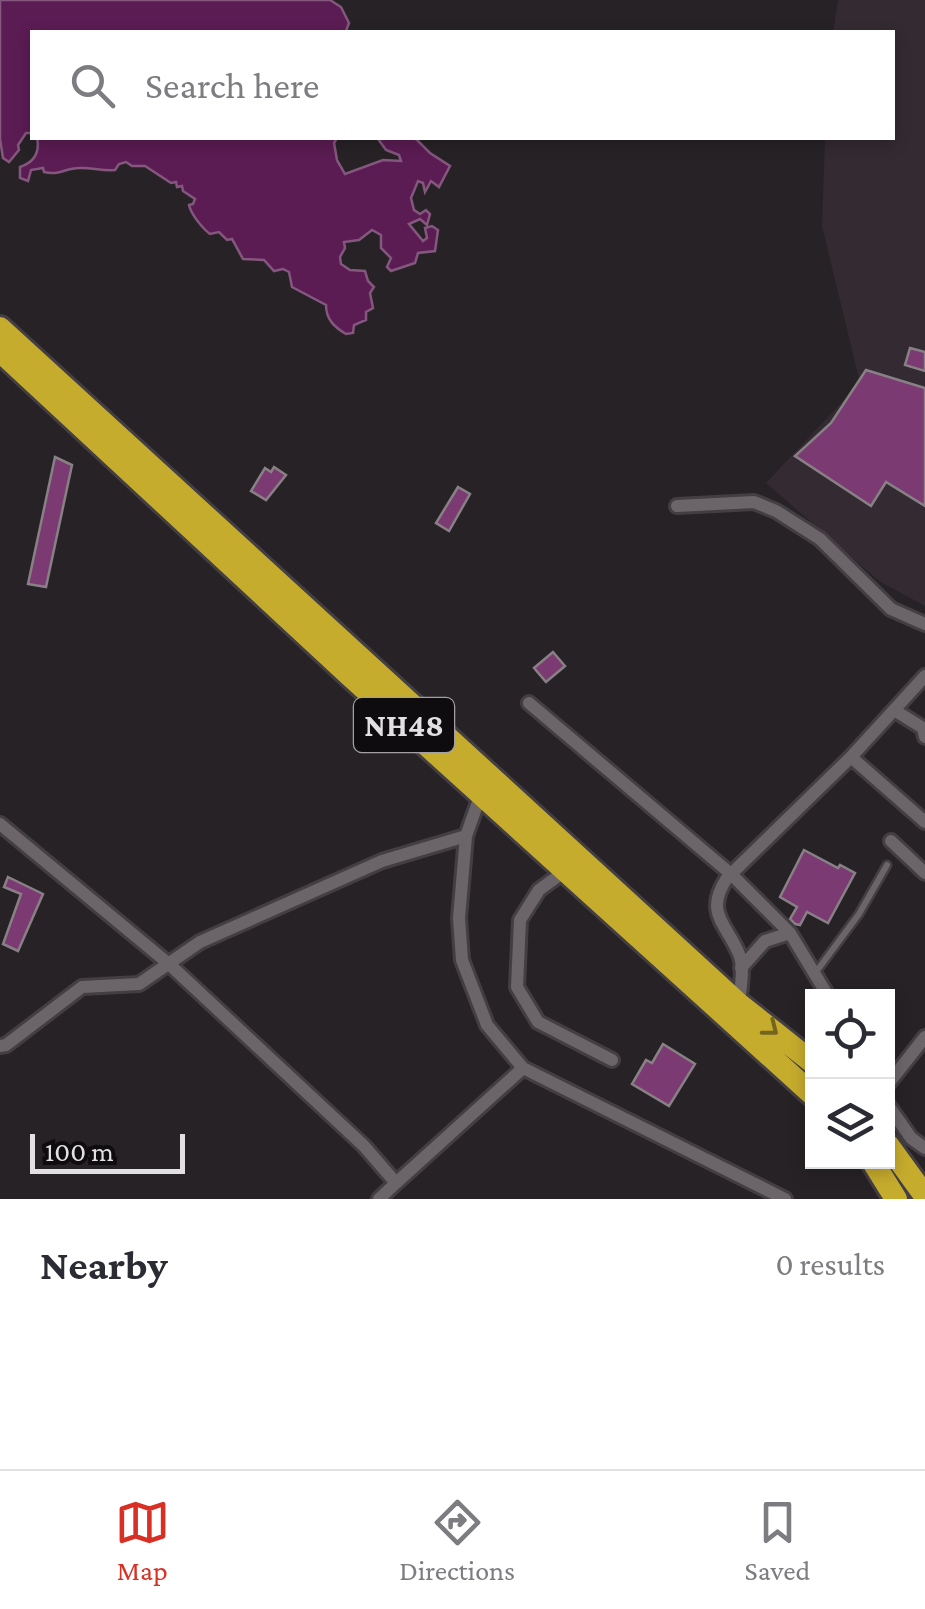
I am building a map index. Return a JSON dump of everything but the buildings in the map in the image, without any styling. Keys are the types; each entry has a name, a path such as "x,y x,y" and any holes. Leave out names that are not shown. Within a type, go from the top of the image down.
{"highway":[{"name":"NH48","path":"0,328 740,1004 805,1056"},
{"name":"NH48","path":"0,351 805,1088"},
{"path":"895,1154 925,1196"},
{"path":"877,1169 896,1199"}],"street":[{"path":"677,506 754,502 776,511 820,539 891,609 925,624"},
{"path":"740,1004 741,958 720,922 717,893 731,874 851,758 925,676"},
{"path":"529,703 731,874 790,933 824,989"},
{"path":"894,710 923,728 925,737"},
{"path":"851,758 925,822"},
{"path":"481,794 466,836 459,918 462,960 487,1025 523,1068 785,1199"},
{"path":"0,824 169,964 364,1146 396,1183"},
{"path":"0,1046 82,987 139,984 200,942 382,861 466,836"},
{"path":"891,841 925,873"},
{"path":"566,871 539,890 520,920 517,988 538,1022 612,1060"},
{"path":"741,968 765,941 790,933"},
{"path":"892,1079 925,1037"},
{"path":"379,1199 523,1068"},
{"path":"895,1115 925,1151 909,1173"}],"lane":[{"path":"815,973 859,914 887,865"}],"shaded area":[{"path":"0,0 330,0 341,7 349,23 346,30 30,30 30,133 26,133 9,162 3,158"},
{"path":"838,0 925,0 925,606 879,581 766,483 860,383 822,226 825,140 895,140 895,30 833,30"},
{"path":"37,140 336,140 337,160 345,174 383,160 401,161 379,140 417,140 450,166 439,187 431,181 425,192 423,183 418,181 411,198 414,210 430,214 427,225 420,219 409,224 423,241 427,238 425,228 432,226 438,230 435,251 418,253 415,263 391,271 387,267 391,258 381,248 381,235 372,230 359,240 344,242 341,264 350,270 365,271 374,287 370,293 373,308 366,312 366,320 354,325 353,333 346,334 332,322 326,305 292,287 289,272 274,271 264,260 243,259 232,239 227,240 219,232 210,234 189,205 195,199 182,186 177,187 176,182 171,183 145,166 126,162 115,170 79,168 54,173 44,172 43,168 31,170 28,181 20,178 20,167 35,156"}]}
